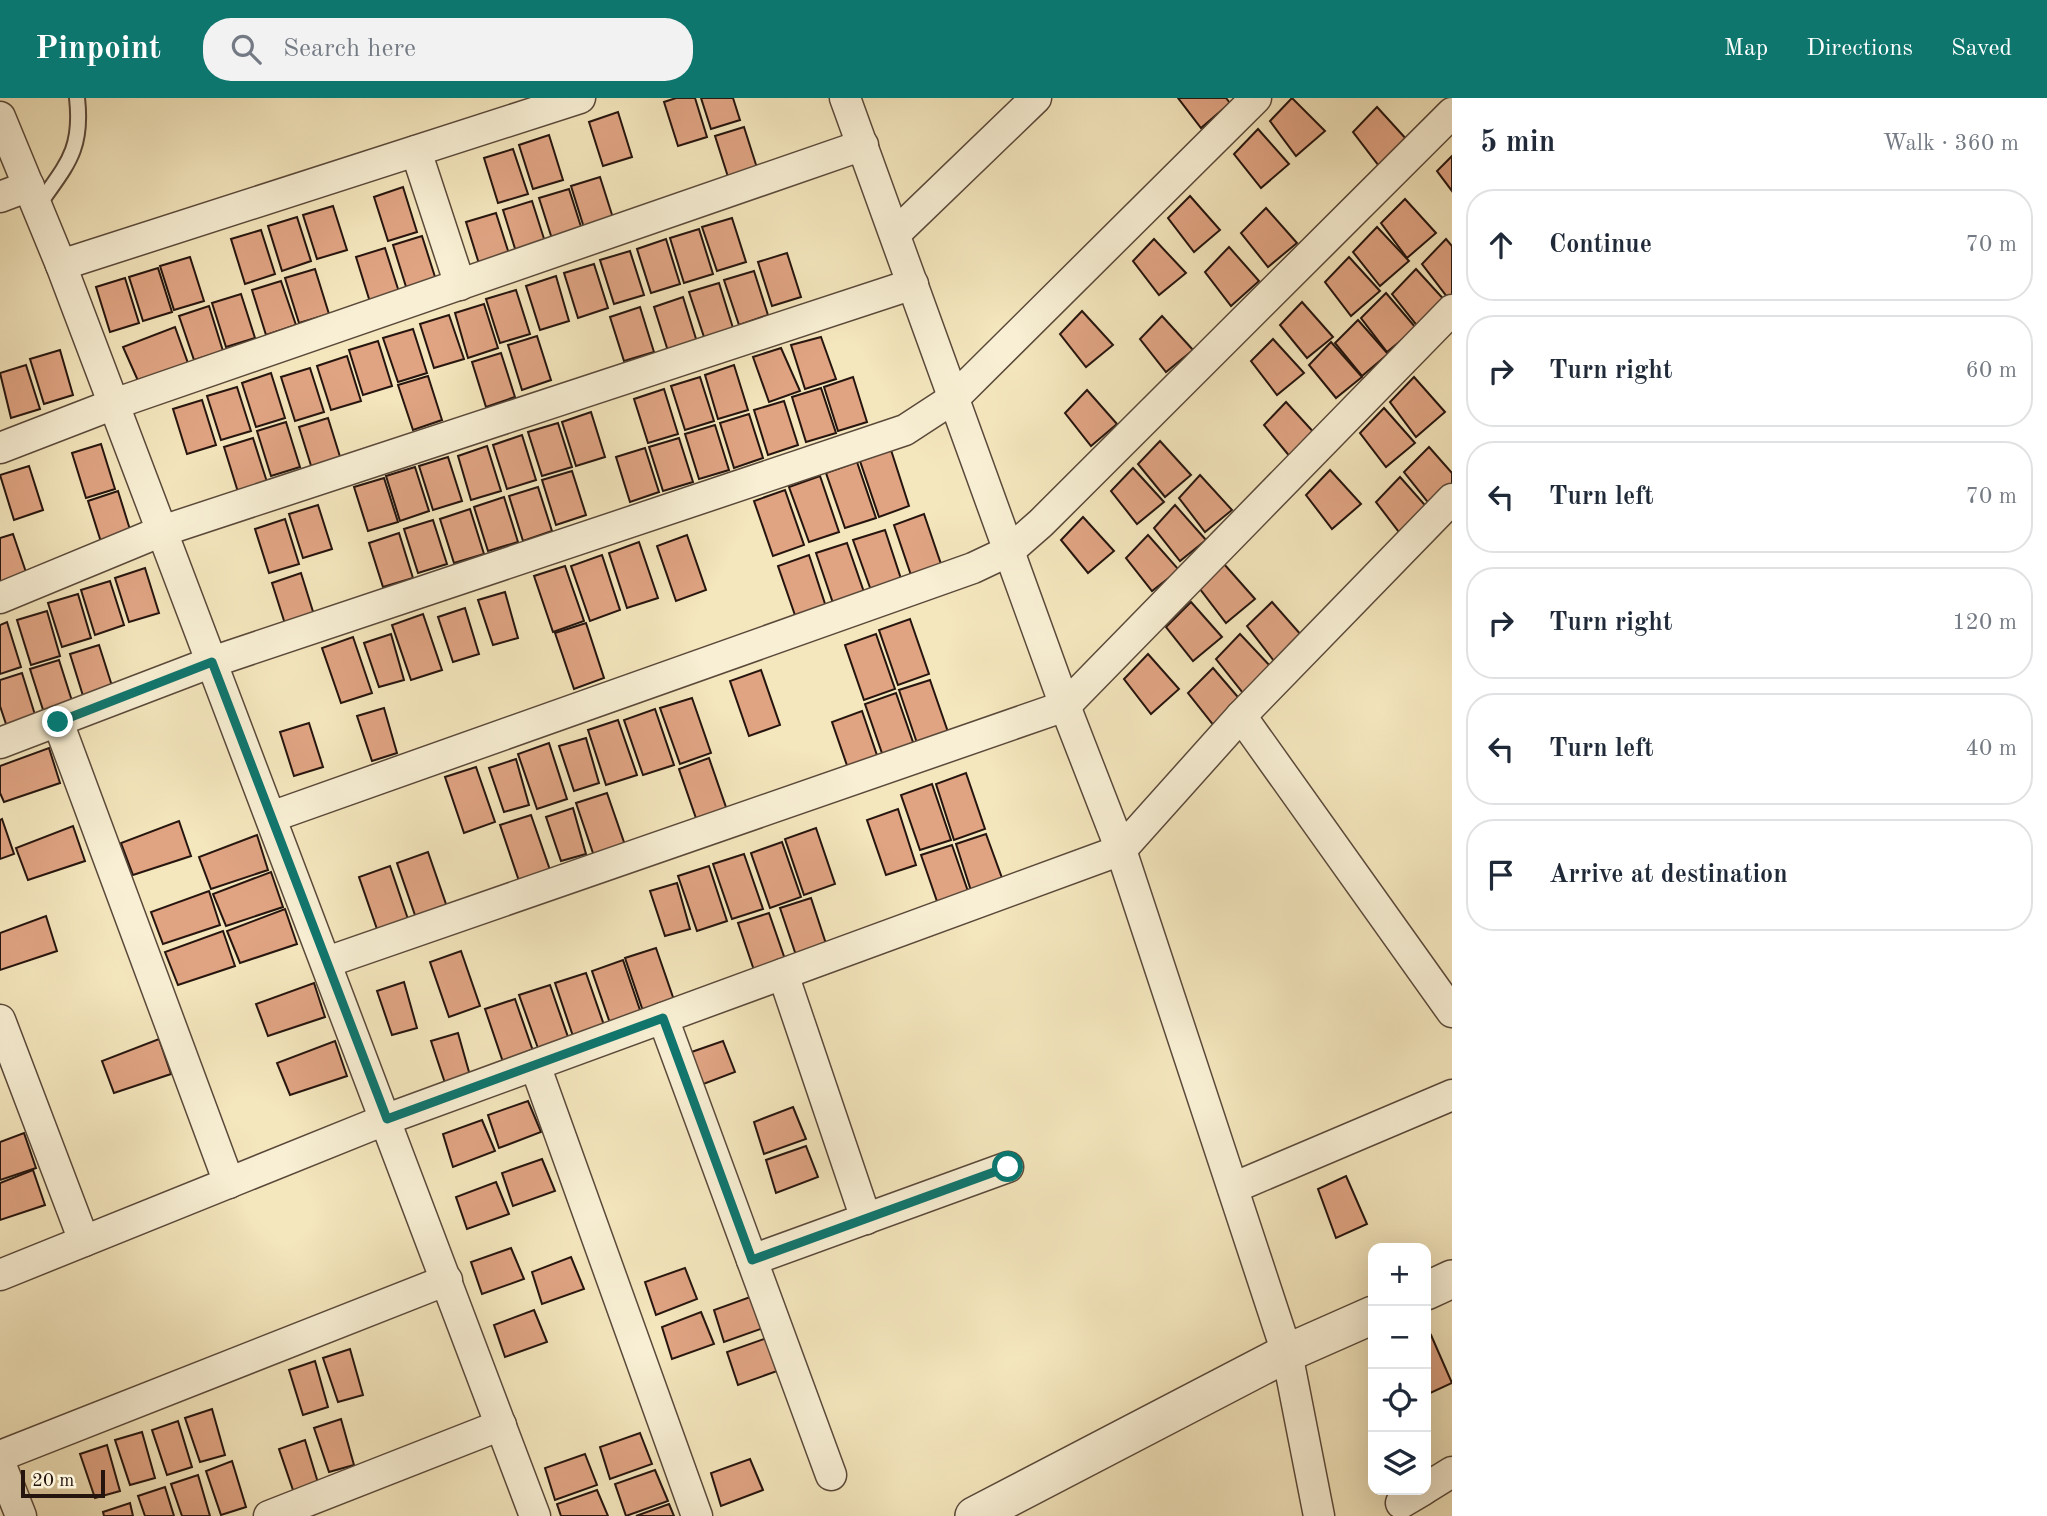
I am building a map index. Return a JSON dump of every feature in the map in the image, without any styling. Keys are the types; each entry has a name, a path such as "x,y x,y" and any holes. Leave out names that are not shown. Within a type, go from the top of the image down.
{"street":[{"path":"61,265 580,98"},
{"path":"895,234 1037,98"},
{"path":"0,743 212,662 905,430 954,398 1256,98"},
{"path":"848,99 1065,706 1121,850 1287,1353 1319,1516"},
{"path":"271,817 960,573 1009,551 1041,523 1452,113"},
{"path":"0,117 61,265 387,1119 535,1516"},
{"path":"0,448 114,404 863,145"},
{"path":"416,151 460,285"},
{"path":"0,197 33,197"},
{"path":"0,598 162,531 914,284"},
{"path":"327,962 1065,706 1452,310"},
{"path":"0,1275 387,1119 1121,850 1241,716 1452,499"},
{"path":"1241,716 1452,1012"},
{"path":"58,722 229,1183"},
{"path":"783,974 866,1219"},
{"path":"663,1018 831,1475"},
{"path":"0,1020 84,1241"},
{"path":"535,1065 697,1516"},
{"path":"1233,1188 1452,1095"},
{"path":"752,1260 1008,1167"},
{"path":"1431,1289 1452,1279"},
{"path":"0,1456 447,1280"},
{"path":"974,1516 1287,1353 1368,1317"},
{"path":"269,1516 502,1425"},
{"path":"0,1463 21,1516"},
{"path":"1431,1484 1452,1472"}],"lane":[{"path":"33,197 75,152 80,125 78,98"}],"building":[{"path":"676,98 695,98 707,137 678,146 664,102"},
{"path":"701,98 733,98 740,120 711,129"},
{"path":"1178,98 1226,98 1230,103 1201,128"},
{"path":"1292,98 1325,131 1296,156 1270,121"},
{"path":"1377,107 1408,141 1379,166 1353,132"},
{"path":"618,112 632,157 603,166 589,122"},
{"path":"744,127 758,171 729,180 715,136"},
{"path":"1258,129 1289,164 1261,188 1234,154"},
{"path":"549,135 563,180 533,189 519,145"},
{"path":"513,149 528,194 498,203 484,158"},
{"path":"1452,156 1452,191 1437,171"},
{"path":"600,177 614,221 585,231 571,186"},
{"path":"403,187 417,232 388,241 374,197"},
{"path":"569,189 583,233 553,242 539,198"},
{"path":"1190,196 1220,230 1194,252 1168,218"},
{"path":"1405,199 1436,233 1407,258 1381,223"},
{"path":"532,201 546,245 517,255 503,210"},
{"path":"333,206 347,250 317,259 303,215"},
{"path":"1266,208 1297,243 1268,267 1241,233"},
{"path":"496,213 510,257 480,267 466,222"},
{"path":"297,217 311,261 282,271 268,226"},
{"path":"732,218 746,262 717,271 702,227"},
{"path":"1377,227 1409,261 1380,286 1353,252"},
{"path":"699,229 713,274 684,283 670,238"},
{"path":"261,230 275,274 245,284 231,239"},
{"path":"422,236 436,280 407,290 393,245"},
{"path":"666,239 680,284 651,293 637,249"},
{"path":"1154,239 1186,273 1159,295 1133,261"},
{"path":"1446,239 1452,246 1452,295 1448,298 1422,264"},
{"path":"1229,247 1259,281 1231,306 1205,272"},
{"path":"385,248 399,292 370,302 356,257"},
{"path":"630,251 644,295 614,304 600,260"},
{"path":"787,253 801,297 772,306 758,262"},
{"path":"190,257 204,301 174,310 160,266"},
{"path":"1349,257 1380,291 1351,316 1325,282"},
{"path":"594,264 608,308 578,318 564,273"},
{"path":"158,268 172,312 143,321 129,277"},
{"path":"315,269 329,314 299,323 285,278"},
{"path":"1416,269 1448,304 1419,328 1392,294"},
{"path":"754,271 768,315 739,325 724,280"},
{"path":"556,276 569,321 540,330 526,286"},
{"path":"125,278 139,323 110,332 96,287"},
{"path":"281,281 296,325 266,335 252,290"},
{"path":"719,283 733,328 704,337 689,292"},
{"path":"516,290 530,334 500,343 486,299"},
{"path":"1386,293 1416,328 1387,352 1361,318"},
{"path":"241,294 255,338 226,347 212,303"},
{"path":"683,297 697,342 668,351 654,307"},
{"path":"1302,302 1333,337 1307,358 1280,325"},
{"path":"484,304 498,348 468,358 455,313"},
{"path":"209,306 223,351 194,360 179,316"},
{"path":"640,307 654,352 624,361 610,317"},
{"path":"1082,311 1113,345 1086,367 1060,334"},
{"path":"449,315 464,359 434,368 420,324"},
{"path":"1162,316 1193,350 1166,372 1140,339"},
{"path":"1358,320 1388,354 1362,376 1335,343"},
{"path":"175,327 189,366 139,383 123,347"},
{"path":"413,329 427,373 398,382 383,338"},
{"path":"537,336 551,380 522,390 508,345"},
{"path":"821,337 836,379 805,389 791,345"},
{"path":"1273,339 1304,373 1277,395 1251,361"},
{"path":"378,341 392,386 363,395 349,350"},
{"path":"1331,342 1362,377 1336,398 1309,365"},
{"path":"781,348 800,391 769,402 753,357"},
{"path":"60,350 73,395 44,404 30,359"},
{"path":"501,353 515,397 486,407 472,362"},
{"path":"347,356 361,401 331,410 317,366"},
{"path":"26,365 40,409 11,418 0,373"},
{"path":"734,365 748,410 718,419 705,375"},
{"path":"310,368 324,412 295,421 281,377"},
{"path":"271,373 285,418 256,427 242,383"},
{"path":"428,376 442,420 413,430 398,385"},
{"path":"700,377 714,421 685,430 671,386"},
{"path":"853,377 867,422 838,431 824,387"},
{"path":"1414,377 1445,412 1416,437 1390,402"},
{"path":"237,387 251,431 221,440 207,396"},
{"path":"821,388 836,433 806,442 792,397"},
{"path":"664,389 678,434 648,443 634,399"},
{"path":"1087,390 1117,424 1091,446 1065,413"},
{"path":"202,400 216,445 187,454 173,409"},
{"path":"784,401 798,445 768,455 754,410"},
{"path":"1286,402 1317,436 1291,458 1264,425"},
{"path":"1384,408 1415,443 1386,467 1360,433"},
{"path":"591,412 605,457 576,466 562,422"},
{"path":"749,414 763,458 734,468 720,423"},
{"path":"328,418 342,463 313,472 299,427"},
{"path":"286,422 300,467 271,476 257,431"},
{"path":"558,423 572,467 542,476 528,432"},
{"path":"715,425 729,470 699,479 685,434"},
{"path":"522,435 536,480 507,489 493,445"},
{"path":"253,438 267,482 238,492 224,447"},
{"path":"679,438 693,482 663,491 649,447"},
{"path":"1160,441 1191,475 1165,497 1138,464"},
{"path":"101,444 115,489 86,498 72,453"},
{"path":"487,446 501,491 471,500 458,456"},
{"path":"1429,447 1452,473 1452,488 1431,506 1404,472"},
{"path":"645,448 659,492 630,502 616,457"},
{"path":"891,450 909,506 879,517 860,461"},
{"path":"448,457 462,501 433,510 419,466"},
{"path":"857,462 876,518 845,528 826,473"},
{"path":"29,466 43,510 14,520 0,475"},
{"path":"415,467 429,511 400,521 386,476"},
{"path":"1133,468 1164,502 1137,524 1111,491"},
{"path":"1330,470 1361,504 1332,529 1306,495"},
{"path":"572,471 586,515 556,525 542,480"},
{"path":"1200,475 1232,510 1205,532 1179,498"},
{"path":"820,476 839,532 809,542 789,487"},
{"path":"1400,477 1431,512 1402,536 1376,502"},
{"path":"384,478 398,522 368,531 354,487"},
{"path":"538,487 552,531 523,541 509,496"},
{"path":"785,490 804,545 773,556 754,501"},
{"path":"118,491 132,536 102,545 88,501"},
{"path":"504,497 518,542 488,551 474,507"},
{"path":"318,505 332,549 303,558 289,514"},
{"path":"1175,505 1206,540 1180,561 1154,528"},
{"path":"470,509 484,554 454,563 440,519"},
{"path":"924,514 943,570 913,581 894,525"},
{"path":"1083,517 1114,551 1088,573 1061,540"},
{"path":"285,519 299,564 269,573 255,529"},
{"path":"433,520 447,564 418,573 404,529"},
{"path":"885,530 903,585 873,596 853,540"},
{"path":"399,533 413,578 383,587 369,543"},
{"path":"13,534 28,578 0,587 0,538"},
{"path":"687,535 706,590 676,601 657,546"},
{"path":"1148,535 1179,570 1152,591 1126,558"},
{"path":"639,542 658,598 627,608 609,553"},
{"path":"847,543 866,598 835,609 816,553"},
{"path":"602,555 620,610 590,621 571,566"},
{"path":"809,555 827,610 797,621 778,566"},
{"path":"1224,564 1255,599 1226,623 1200,589"},
{"path":"565,566 584,621 553,632 534,576"},
{"path":"145,568 159,613 129,622 115,578"},
{"path":"301,573 315,618 286,627 272,583"},
{"path":"110,581 124,625 95,635 81,590"},
{"path":"505,592 518,638 493,645 478,600"},
{"path":"78,594 91,638 62,647 48,603"},
{"path":"1191,602 1222,637 1193,661 1166,627"},
{"path":"1272,602 1302,636 1274,661 1247,626"},
{"path":"465,608 479,654 453,662 438,617"},
{"path":"47,611 60,656 31,665 17,620"},
{"path":"423,614 442,670 411,680 392,625"},
{"path":"910,619 929,674 898,685 879,630"},
{"path":"7,622 21,667 0,674 0,625"},
{"path":"586,623 604,678 574,689 555,633"},
{"path":"391,634 404,680 379,687 364,643"},
{"path":"876,634 895,689 864,700 845,645"},
{"path":"1240,634 1272,668 1243,693 1216,659"},
{"path":"353,637 372,693 341,703 322,648"},
{"path":"99,645 113,689 84,699 70,654"},
{"path":"1148,654 1179,689 1151,714 1124,679"},
{"path":"59,660 73,704 44,713 30,669"},
{"path":"1213,668 1243,703 1215,727 1188,693"},
{"path":"761,670 780,725 749,736 730,681"},
{"path":"22,673 36,718 7,727 0,706 0,680"},
{"path":"930,680 949,735 918,746 899,690"},
{"path":"896,693 915,748 884,759 865,704"},
{"path":"692,698 711,753 680,764 660,708"},
{"path":"384,708 397,753 372,761 357,716"},
{"path":"655,709 674,765 643,775 624,720"},
{"path":"862,711 881,767 851,777 832,722"},
{"path":"618,720 637,775 606,785 588,730"},
{"path":"309,723 323,767 294,776 280,732"},
{"path":"586,738 599,783 574,791 559,746"},
{"path":"549,743 567,799 537,809 518,754"},
{"path":"49,748 60,783 4,802 0,793 0,766"},
{"path":"709,758 728,813 698,824 679,769"},
{"path":"516,759 529,805 504,812 489,768"},
{"path":"476,767 495,822 464,833 445,777"},
{"path":"966,773 985,829 954,840 936,784"},
{"path":"932,784 951,840 920,850 901,795"},
{"path":"607,793 626,848 595,859 576,803"},
{"path":"573,808 586,854 561,861 546,817"},
{"path":"898,809 916,865 886,875 867,820"},
{"path":"531,815 550,870 519,881 500,825"},
{"path":"2,819 14,854 0,859 0,820"},
{"path":"179,821 191,856 133,875 121,843"},
{"path":"73,826 85,861 28,880 16,848"},
{"path":"816,828 835,884 804,895 785,839"},
{"path":"986,834 1006,889 974,900 956,844"},
{"path":"257,835 268,870 211,889 199,857"},
{"path":"782,842 801,897 770,908 751,853"},
{"path":"952,845 971,900 940,910 921,855"},
{"path":"428,852 447,907 416,918 397,863"},
{"path":"744,854 763,909 732,919 713,864"},
{"path":"390,866 409,922 378,932 359,877"},
{"path":"709,866 727,921 697,931 678,876"},
{"path":"271,872 283,907 226,926 213,894"},
{"path":"677,883 690,929 665,936 650,891"},
{"path":"209,891 220,925 163,944 151,912"},
{"path":"811,898 829,953 799,964 780,908"},
{"path":"285,909 297,944 240,963 227,931"},
{"path":"769,913 788,968 757,979 738,923"},
{"path":"46,916 57,951 0,970 0,933"},
{"path":"223,931 235,966 178,985 165,952"},
{"path":"656,948 675,1003 644,1014 625,958"},
{"path":"461,951 480,1006 449,1017 430,962"},
{"path":"623,960 642,1016 611,1026 592,971"},
{"path":"586,973 605,1028 574,1039 555,983"},
{"path":"404,982 417,1028 392,1035 377,991"},
{"path":"314,983 325,1017 268,1036 256,1004"},
{"path":"550,985 569,1040 539,1051 519,995"},
{"path":"515,999 534,1054 504,1065 485,1009"},
{"path":"458,1033 471,1079 446,1086 431,1041"},
{"path":"159,1039 171,1074 114,1093 102,1061"},
{"path":"335,1041 347,1076 290,1095 277,1063"},
{"path":"723,1041 735,1072 693,1088 683,1055"},
{"path":"528,1101 541,1132 499,1148 488,1115"},
{"path":"793,1107 806,1139 764,1154 754,1122"},
{"path":"482,1120 495,1151 453,1167 443,1134"},
{"path":"24,1133 36,1168 0,1180 0,1142"},
{"path":"806,1146 818,1177 776,1193 766,1160"},
{"path":"542,1159 555,1191 513,1206 502,1173"},
{"path":"33,1170 45,1205 0,1220 0,1183"},
{"path":"1346,1176 1367,1224 1336,1238 1318,1189"},
{"path":"496,1182 509,1214 467,1229 456,1197"},
{"path":"511,1248 524,1279 482,1294 471,1262"},
{"path":"571,1257 584,1289 542,1304 532,1272"},
{"path":"685,1268 697,1299 656,1315 645,1282"},
{"path":"753,1296 766,1327 724,1342 714,1310"},
{"path":"534,1310 547,1342 505,1357 494,1325"},
{"path":"701,1312 714,1344 672,1359 662,1327"},
{"path":"1431,1335 1452,1383 1431,1393"},
{"path":"767,1338 780,1370 738,1385 727,1352"},
{"path":"350,1349 363,1395 338,1402 323,1358"},
{"path":"315,1361 328,1407 303,1415 289,1370"},
{"path":"212,1409 225,1455 200,1462 185,1418"},
{"path":"341,1419 354,1465 329,1472 314,1428"},
{"path":"178,1421 192,1467 167,1475 152,1430"},
{"path":"142,1432 155,1478 130,1485 115,1440"},
{"path":"640,1433 652,1464 610,1479 600,1447"},
{"path":"305,1440 319,1486 294,1493 279,1449"},
{"path":"107,1445 120,1491 95,1498 80,1454"},
{"path":"585,1454 597,1485 555,1500 545,1468"},
{"path":"750,1459 763,1490 721,1506 711,1473"},
{"path":"232,1461 246,1507 221,1515 206,1471"},
{"path":"655,1470 668,1501 626,1516 615,1484"},
{"path":"198,1475 210,1516 182,1516 171,1484"},
{"path":"165,1487 174,1516 145,1516 138,1496"},
{"path":"597,1490 608,1516 561,1516 557,1504"},
{"path":"130,1503 133,1516 104,1516 103,1512"},
{"path":"669,1504 674,1516 636,1516"}],"route":[{"path":"58,722 212,662 387,1119 663,1018 752,1260 1008,1167"}]}
